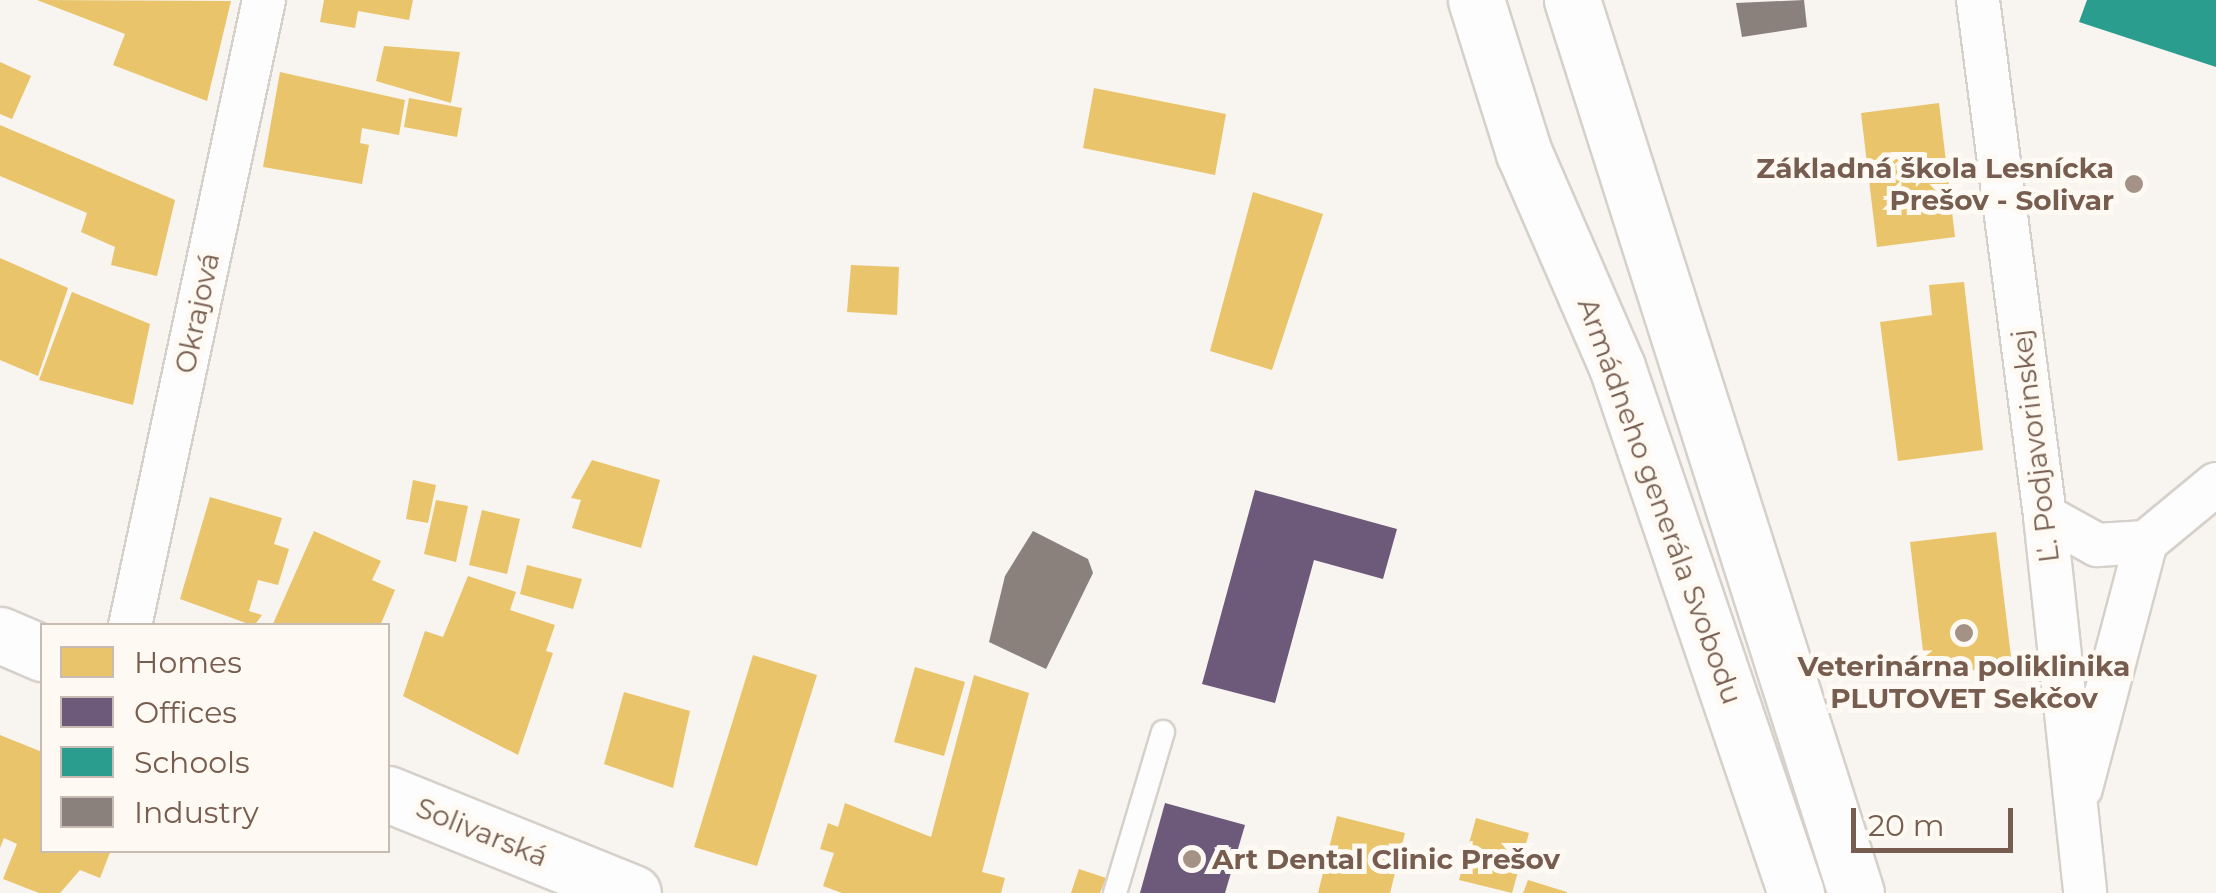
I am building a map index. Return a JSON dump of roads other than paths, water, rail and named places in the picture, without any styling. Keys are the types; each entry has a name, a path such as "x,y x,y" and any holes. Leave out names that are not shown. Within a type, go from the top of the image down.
{"street":[{"name":"Okrajová","path":"131,623 264,0"},
{"name":"Armádneho generála Svobodu","path":"1476,0 1524,154 1617,367 1790,885"},
{"path":"1572,0 1856,893"},
{"name":"Ľ. Podjavorinskej","path":"1978,0 2045,516 2085,893"},
{"path":"2074,816 2146,542 2216,484"},
{"path":"2045,516 2097,545 2146,542"},
{"path":"0,634 40,652"},
{"name":"Solivarská","path":"390,795 633,893"}],"lane":[{"path":"1115,893 1163,732"}],"place":[{"name":"Základná škola Lesnícka Prešov - Solivar","path":"2134,184"},
{"name":"Veterinárna poliklinika PLUTOVET Sekčov","path":"1964,633"},
{"name":"Art Dental Clinic Prešov","path":"1192,859"}]}
